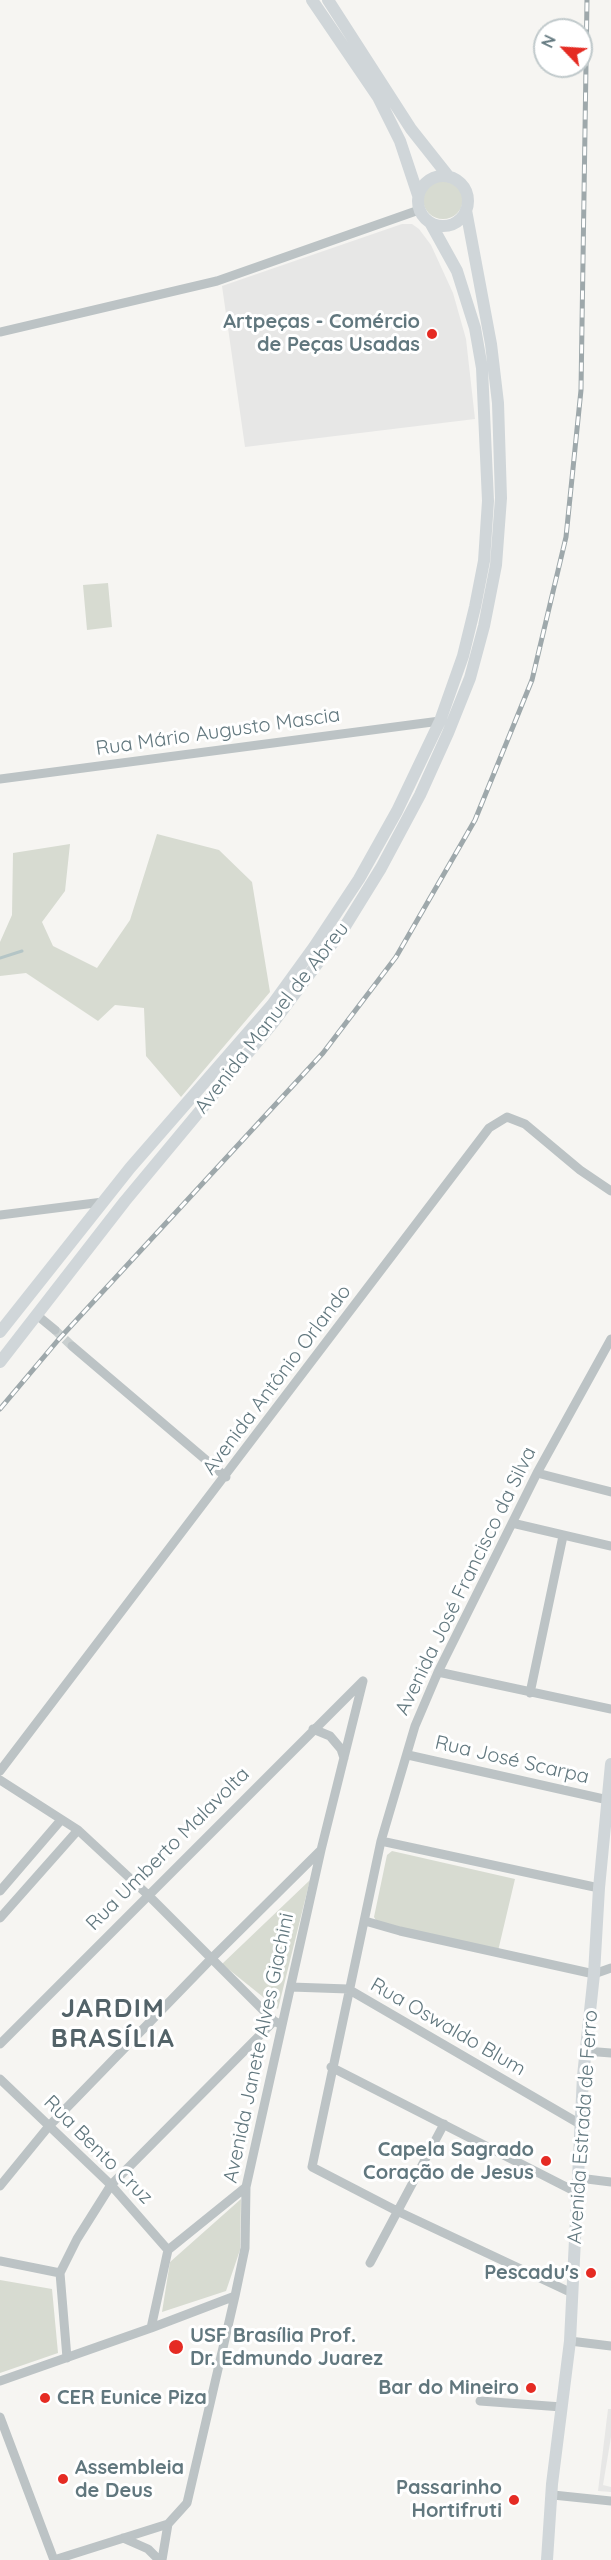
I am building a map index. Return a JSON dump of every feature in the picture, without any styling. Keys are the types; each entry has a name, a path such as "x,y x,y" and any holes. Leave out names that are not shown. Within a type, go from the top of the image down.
{"main road":[{"path":"312,0 378,98 400,141 418,195 419,210 431,224 441,226 452,225 466,210 467,194 457,180 449,177 439,176 430,179 418,195"},
{"path":"328,0 411,129 449,177"},
{"name":"Avenida Manuel de Abreu","path":"0,1362 38,1316 125,1201 273,1023 344,928 381,868 420,795 470,678 484,626 496,564 501,498 498,403 466,210"},
{"name":"Avenida Manuel de Abreu","path":"0,1332 103,1202 272,1005 314,947 359,879 386,831 440,720 463,656 475,607 484,561 488,501 482,368 475,328 457,271 431,224"},
{"name":"Avenida Estrada de Ferro","path":"547,2560 570,2341 585,2051 594,1974 599,1888 611,1764"}],"street":[{"path":"0,332 217,281 419,210"},
{"name":"Rua Mário Augusto Mascia","path":"0,779 440,720"},
{"name":"Avenida Antônio Orlando","path":"0,1771 226,1477 489,1128 507,1117 525,1124 580,1170 611,1191"},
{"path":"0,1215 103,1202"},
{"path":"38,1316 55,1330"},
{"name":"Avenida José Francisco da Silva","path":"397,2211 312,2167 331,2067 381,1841 415,1726 438,1672 537,1473 611,1339"},
{"path":"72,1346 226,1477"},
{"path":"537,1473 611,1492"},
{"path":"512,1523 611,1546"},
{"path":"530,1693 563,1536"},
{"path":"438,1672 611,1709"},
{"name":"Rua Umberto Malavolta","path":"0,2044 363,1681"},
{"name":"Avenida Janete Alves Giachini","path":"168,2524 187,2503 235,2296 245,2248 246,2187 278,2023 291,1987 321,1850 363,1681"},
{"path":"314,1729 330,1736 336,1742 344,1758"},
{"name":"Rua José Scarpa","path":"408,1755 608,1800"},
{"path":"0,1780 78,1830 148,1895 278,2023 111,2185 77,2239 60,2273 67,2358"},
{"path":"0,1891 62,1820"},
{"path":"0,1918 78,1830"},
{"path":"381,1841 599,1888"},
{"path":"0,2186 49,2126 211,1959 321,1850"},
{"path":"365,1920 594,1974 611,1968"},
{"name":"Rua Oswaldo Blum","path":"291,1987 348,1989 580,2124"},
{"path":"585,2051 611,2054"},
{"path":"331,2067 578,2193"},
{"name":"Rua Bento Cruz","path":"0,2079 111,2185 168,2250"},
{"path":"370,2263 444,2124"},
{"path":"579,2178 611,2182"},
{"path":"151,2328 168,2250 246,2187"},
{"path":"397,2211 572,2293"},
{"path":"0,2261 60,2273"},
{"path":"0,2381 235,2296"},
{"path":"570,2341 611,2346"},
{"path":"480,2401 562,2407"},
{"path":"0,2417 54,2560 123,2538 168,2524 161,2560 148,2549 123,2538"},
{"path":"553,2495 611,2501"}],"shaded area":[{"path":"443,179 457,185 463,199 457,213 443,219 429,213 423,199 429,185"},
{"path":"402,224 412,224 419,229 431,245 453,293 466,339 475,419 245,447 222,286"},
{"path":"108,583 112,627 87,630 83,585"},
{"path":"157,834 219,850 252,882 270,992 181,1097 146,1056 144,1008 115,1005 98,1021 26,973 0,976 0,942 12,915 13,853 70,844 65,891 42,922 53,946 97,968 130,920"},
{"path":"392,1851 515,1879 498,1951 378,1924 374,1917 387,1855"},
{"path":"310,1880 278,2009 222,1964"},
{"path":"241,2199 240,2250 226,2291 162,2312 170,2262"},
{"path":"0,2280 52,2289 58,2353 0,2373"},
{"path":"608,2409 611,2409 611,2437 603,2485 611,2487 611,2492 598,2491"}],"waterway":[{"path":"0,958 22,951"}],"tunnel":[{"path":"55,1330 72,1346"}],"railway":[{"path":"0,1409 59,1339 323,1053 396,957 475,820 532,680 566,537 581,390 587,0"}],"place":[{"name":"Artpeças - Comércio de Peças Usadas","path":"432,334"},
{"name":"Capela Sagrado Coração de Jesus","path":"546,2161"},
{"name":"Pescadu's","path":"591,2273"},
{"name":"USF Brasília Prof. Dr. Edmundo Juarez","path":"176,2347"},
{"name":"Bar do Mineiro","path":"531,2388"},
{"name":"CER Eunice Piza","path":"45,2398"},
{"name":"Assembleia de Deus","path":"63,2479"},
{"name":"Passarinho Hortifruti","path":"514,2500"}],"district":[{"name":"JARDIM BRASÍLIA","path":"113,2024"}]}
